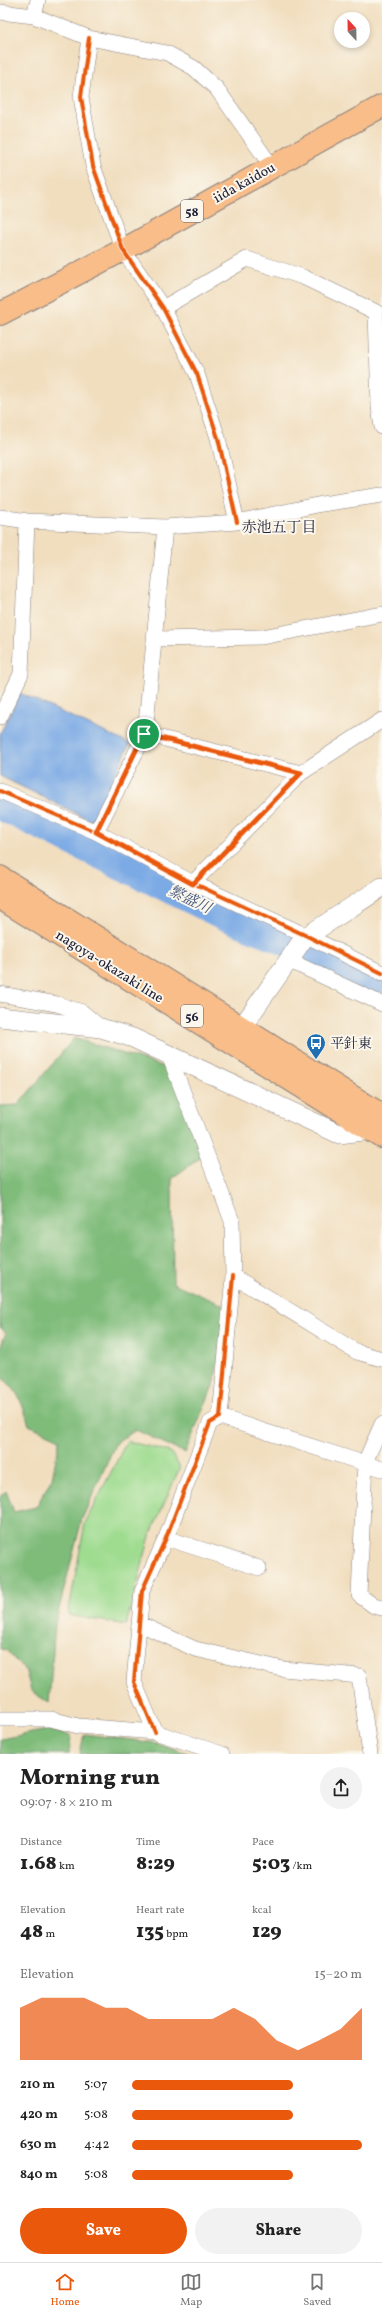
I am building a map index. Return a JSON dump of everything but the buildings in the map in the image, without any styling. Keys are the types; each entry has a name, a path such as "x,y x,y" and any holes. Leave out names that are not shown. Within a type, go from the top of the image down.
{"main road":[{"name":"iida kaidou","path":"0,314 123,250 382,106"},
{"name":"nagoya-okazaki line","path":"0,877 378,1127"},
{"name":"nagoya-okazaki line","path":"0,898 237,1035"}],"street":[{"path":"34,16 38,0"},
{"path":"0,12 34,16 89,38 167,53 194,68 217,90 272,167"},
{"path":"89,38 81,96 92,166 123,250 164,308 198,374 218,438 237,522"},
{"path":"164,308 247,259 303,277 376,312 382,427"},
{"path":"0,517 27,521 165,527 237,522 322,504 382,495"},
{"path":"0,717 21,674 27,521"},
{"path":"96,832 144,734 155,640 165,527"},
{"path":"155,640 262,637 382,614"},
{"path":"193,884 301,773 382,720"},
{"path":"144,734 301,773"},
{"path":"0,791 96,832 193,884 382,973"},
{"path":"237,1035 288,960 306,937 382,888"},
{"path":"288,960 382,1004"},
{"path":"0,994 57,1004 82,1012 101,1028"},
{"path":"0,1017 101,1028 133,1038 339,1134 378,1127"},
{"path":"169,1055 232,1221 233,1276 220,1417"},
{"path":"233,1276 358,1352 382,1358"},
{"path":"155,1732 134,1682 142,1591 166,1538 210,1423 220,1417 365,1462 382,1469"},
{"path":"382,1424 365,1462 359,1595 374,1606 382,1608"},
{"path":"166,1538 259,1568"},
{"path":"140,1624 195,1649 283,1669 359,1676 370,1754"},
{"path":"0,1719 51,1720 78,1726 155,1732 222,1754"}],"green space":[{"path":"74,1038 174,1070 207,1153 172,1178 173,1283 225,1306 215,1381 185,1453 136,1430 116,1442 82,1519 55,1624 49,1703 31,1691 26,1672 6,1650 0,1649 0,1498 6,1491 14,1512 36,1507 52,1478 60,1439 29,1425 16,1392 0,1377 0,1348 6,1333 0,1327 0,1106 18,1105"},
{"path":"127,1441 170,1452 180,1467 150,1536 126,1625 68,1615 85,1523"},
{"path":"48,1730 71,1735 69,1754 0,1754 0,1739"},
{"path":"84,1734 157,1743 190,1754 80,1754"}],"water":[{"path":"20,693 130,744 92,821 0,776 0,734"}],"waterway":[{"name":"繁盛川","path":"0,805 224,915 280,938 382,989"}],"cycle path":[{"path":"89,38 81,97 93,166 123,250 163,308 197,374 218,438 237,522"},
{"path":"0,791 96,832 193,883 382,973"},
{"path":"155,1732 134,1682 142,1591 166,1538 210,1423 220,1417 233,1276"}],"place":[{"name":"平針東","path":"316,1060"}],"district":[{"name":"赤池五丁目","path":"279,527"}],"route":[{"path":"144,734 301,773 193,884 96,832 144,734"}]}
